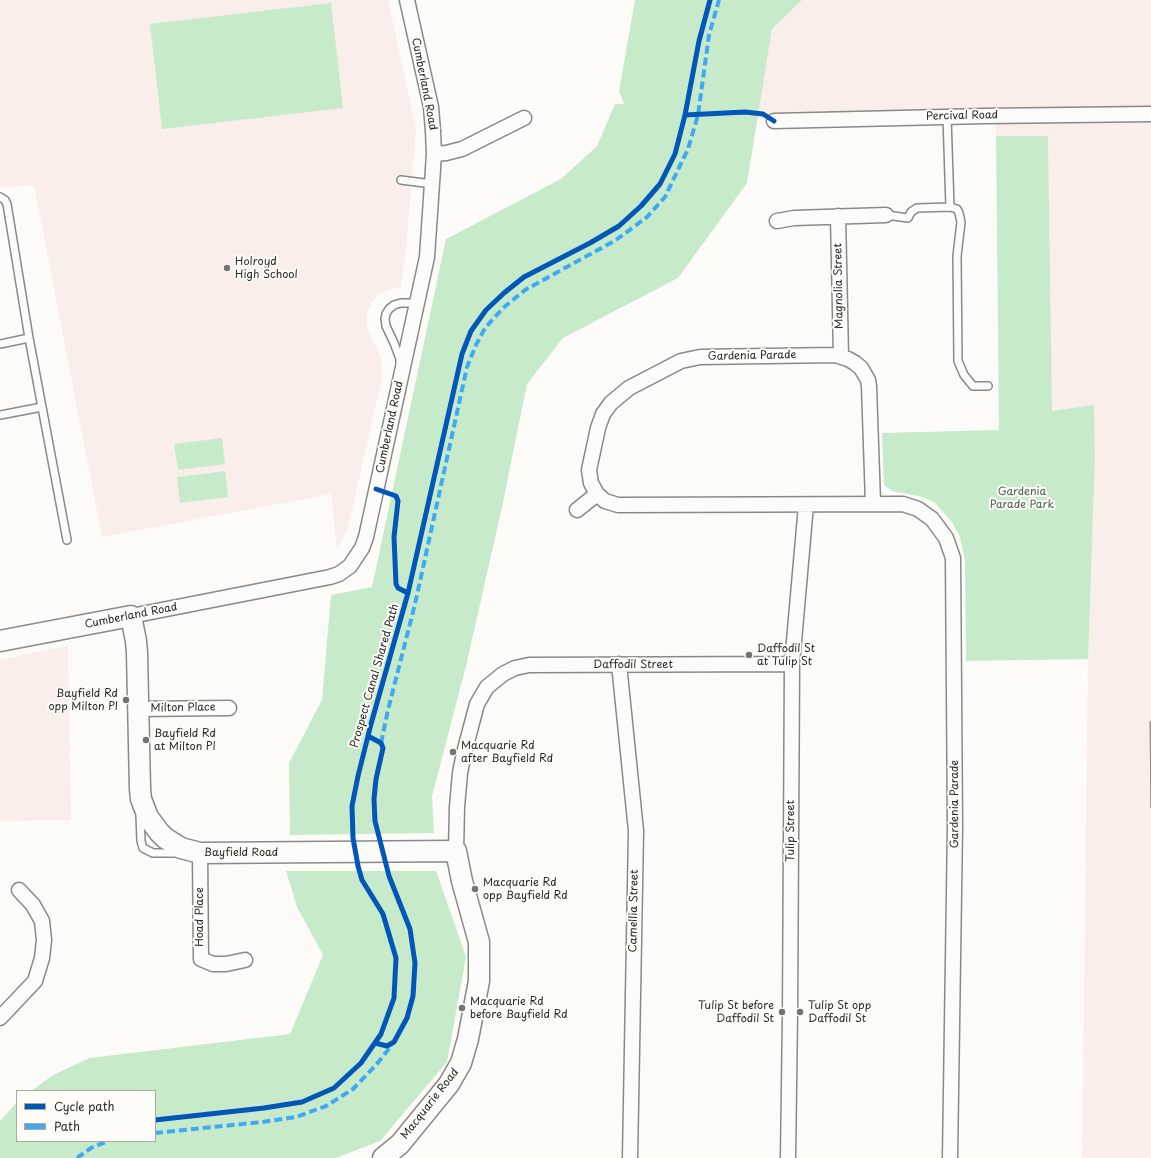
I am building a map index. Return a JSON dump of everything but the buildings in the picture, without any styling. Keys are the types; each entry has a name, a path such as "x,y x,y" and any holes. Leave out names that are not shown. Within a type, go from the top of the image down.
{"street":[{"name":"Cumberland Road","path":"0,641 319,580 335,576 346,570 358,556 366,537 427,257 434,154 431,107 407,0"},
{"name":"Percival Road","path":"774,121 1151,114"},
{"path":"434,154 462,149 524,118"},
{"path":"777,220 794,218 886,215"},
{"name":"Magnolia Street","path":"838,216 841,356"},
{"name":"Gardenia Parade","path":"873,503 869,386 865,374 861,368 841,356 690,358 681,361 629,388 611,403 603,414 598,428 589,470 591,482 597,494 605,501 618,505 903,504 918,509 932,518 942,531 953,558 955,826 950,1158"},
{"path":"577,510 597,494"},
{"name":"Tulip Street","path":"788,1158 792,664 806,505"},
{"name":"Bayfield Road","path":"130,616 136,647 140,789 144,808 150,820 165,838 181,848 200,853 456,851"},
{"name":"Daffodil Street","path":"483,691 491,682 503,674 521,666 619,664 792,664"},
{"name":"Camellia Street","path":"619,664 636,831 630,1158"},
{"name":"Macquarie Road","path":"383,1158 400,1144 449,1084 462,1063 468,1039 479,981 479,942 462,881 456,851 457,807 462,764 477,704 483,691"},
{"name":"Milton Place","path":"138,709 230,708"},
{"name":"Hoad Place","path":"200,853 201,960 220,964 245,960"},
{"path":"0,1018 35,981 42,958 44,940 42,921 33,906 19,890"}],"lane":[{"path":"947,117 950,207"},
{"path":"401,180 432,184"},
{"path":"0,197 5,200 7,204 29,338 66,540"},
{"path":"886,215 908,218 911,212 917,208 950,207 956,209 959,213 961,222 957,256 958,361 964,375 973,386 988,386"},
{"path":"400,379 400,360 386,326 386,314 394,305 401,303 418,303"},
{"path":"0,344 29,338"},
{"path":"0,415 42,407"}],"shaded area":[{"name":"Holroyd High School","path":"0,0 388,0 416,129 406,249 401,287 387,290 378,295 371,303 367,314 367,327 381,358 382,377 347,530 337,549 331,494 102,537 34,185 0,187"},
{"path":"802,0 1151,0 1151,1158 1082,1158 1088,659 1095,458 1094,405 1052,412 1048,136 996,136 995,118 757,119 772,29"},
{"path":"68,646 71,820 0,821 0,660"}],"green space":[{"path":"635,0 802,0 772,29 747,183 678,278 563,338 527,384 502,507 466,666 432,796 434,833 290,835 289,763 322,700 331,595 372,587 446,239 561,179 597,146 615,104 624,104 619,91"},
{"path":"331,3 343,108 162,129 150,24"},
{"name":"Gardenia Parade Park","path":"996,136 1048,136 1052,411 1094,405 1095,458 1088,659 966,661 965,560 960,537 952,522 935,503 923,497 892,491 884,485 882,433 999,430"},
{"path":"222,438 225,464 178,470 174,444"},
{"path":"225,471 228,497 180,503 177,477"},
{"path":"286,871 436,871 466,957 447,1062 380,1141 336,1158 0,1158 0,1121 16,1103 16,1142 156,1142 156,1090 32,1090 53,1075 90,1058 290,1034 323,955 297,907"}],"marked path":[{"path":"381,743 415,604 467,367 476,345 485,328 503,308 525,290 616,240 647,217 665,197 688,149 698,115 709,35 719,0"},
{"path":"156,1133 296,1117 326,1106 353,1089 376,1065 392,1045"},
{"path":"77,1158 91,1148 106,1142"}],"cycle path":[{"name":"Prospect Canal Shared Path","path":"156,1120 264,1108 302,1102 334,1088 361,1063 381,1034 394,998 396,958 383,914 362,880 353,838 352,806 371,724 408,593 462,354 471,331 486,310 504,293 524,277 590,243 619,226 641,206 660,184 675,154 685,115 699,41 710,0"},
{"path":"685,115 745,112 763,114 774,121"},
{"path":"376,489 396,496 398,501 394,537 396,584 398,588 408,593"},
{"name":"Prospect Canal Shared Path","path":"368,736 381,743 383,748 376,779 374,799 375,821 389,876 410,929 415,963 413,996 407,1018 394,1042 387,1046 375,1043"}],"place":[{"name":"Holroyd High School","path":"227,268"},
{"name":"Daffodil St at Tulip St","path":"749,655"},
{"name":"Bayfield Rd opp Milton Pl","path":"126,700"},
{"name":"Bayfield Rd at Milton Pl","path":"146,740"},
{"name":"Macquarie Rd after Bayfield Rd","path":"453,752"},
{"name":"Macquarie Rd opp Bayfield Rd","path":"475,889"},
{"name":"Macquarie Rd before Bayfield Rd","path":"462,1008"},
{"name":"Tulip St before Daffodil St","path":"782,1012"},
{"name":"Tulip St opp Daffodil St","path":"800,1012"}]}
